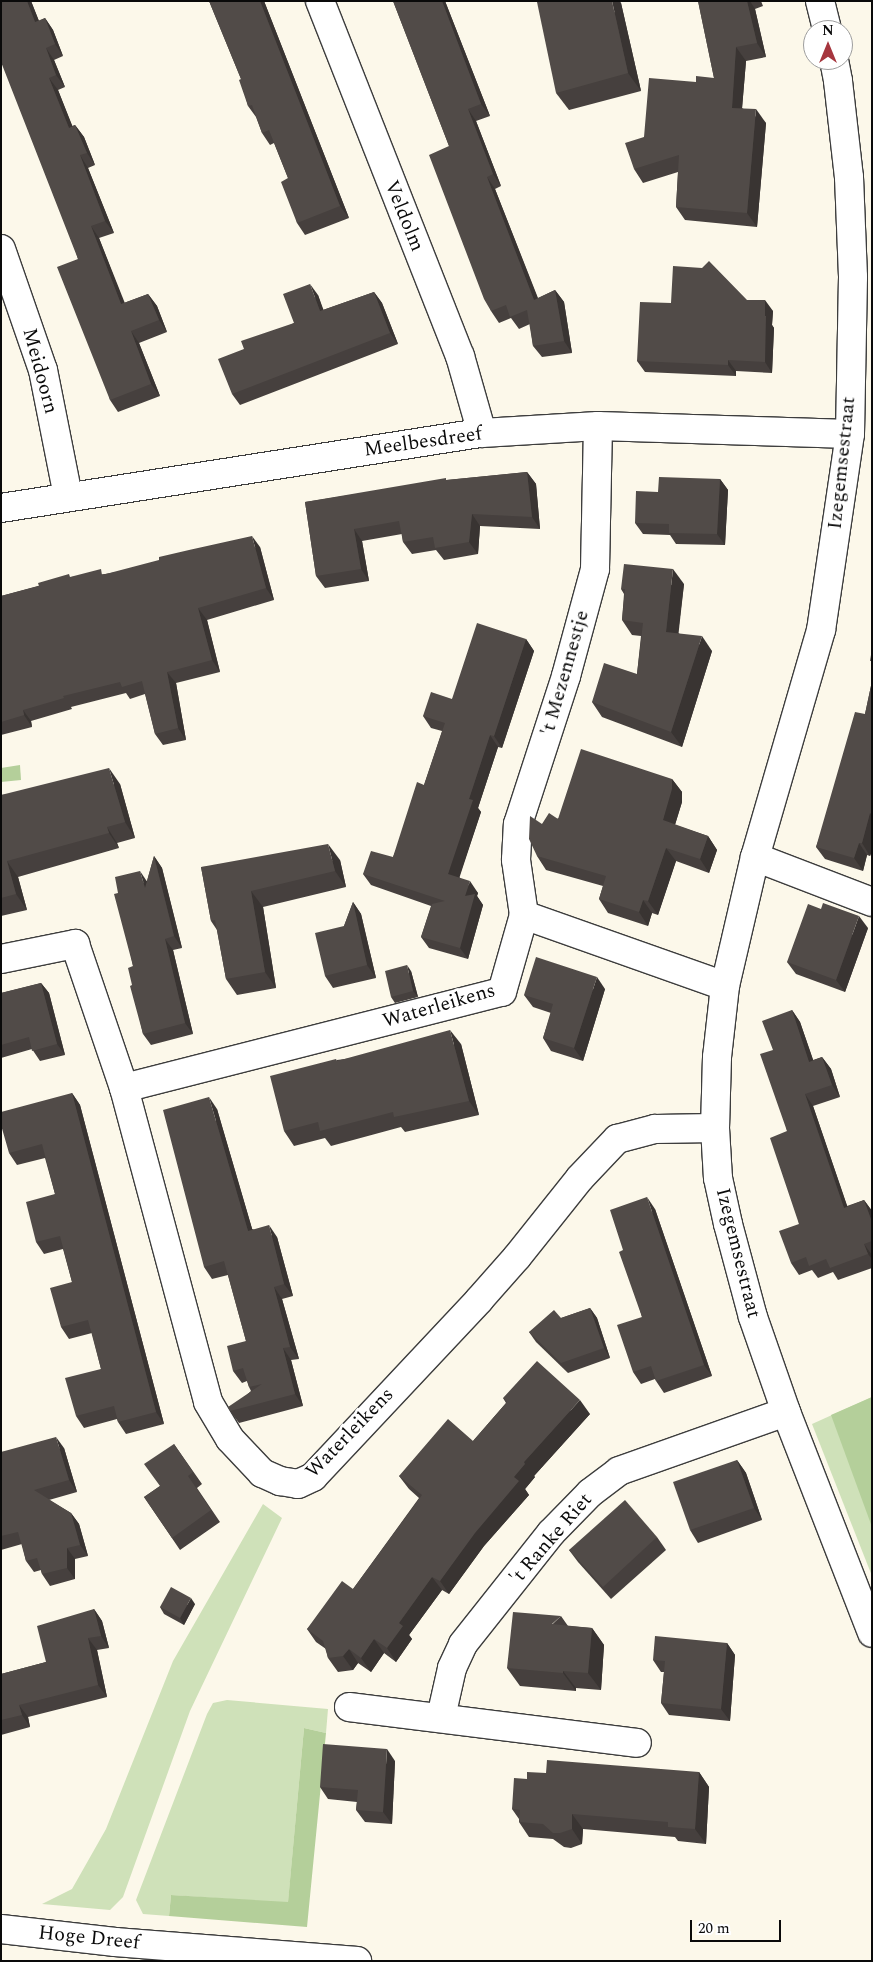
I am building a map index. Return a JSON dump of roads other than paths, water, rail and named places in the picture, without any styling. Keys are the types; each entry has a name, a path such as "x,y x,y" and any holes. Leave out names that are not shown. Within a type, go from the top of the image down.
{"street":[{"name":"Veldolm","path":"320,1 460,356 482,433"},
{"path":"820,1 825,20"},
{"name":"Izegemsestraat","path":"836,70 849,177 853,277 850,434 821,630 755,857 725,986 716,1057 715,1128 718,1178 732,1240 753,1317 786,1412 872,1633"},
{"name":"Meidoorn","path":"1,249 43,370 68,496"},
{"name":"Meelbesdreef","path":"1,508 68,496 482,433 598,426 850,434"},
{"name":"'t Mezennestje","path":"524,915 516,860 518,824 566,676 595,568 598,426"},
{"path":"755,857 872,902"},
{"path":"524,915 725,986"},
{"name":"Waterleikens","path":"124,1088 502,992 524,915"},
{"name":"Waterleikens","path":"1,959 76,944 124,1088 208,1402 230,1439 262,1473 280,1481 298,1484 313,1477 479,1300 517,1257 580,1178 617,1139 655,1129 715,1128"},
{"name":"'t Ranke Riet","path":"441,1717 452,1668 463,1644 551,1533 590,1492 619,1471 786,1412"},
{"path":"349,1707 637,1743"},
{"name":"Hoge Dreef","path":"1,1929 115,1942 357,1961"}]}
